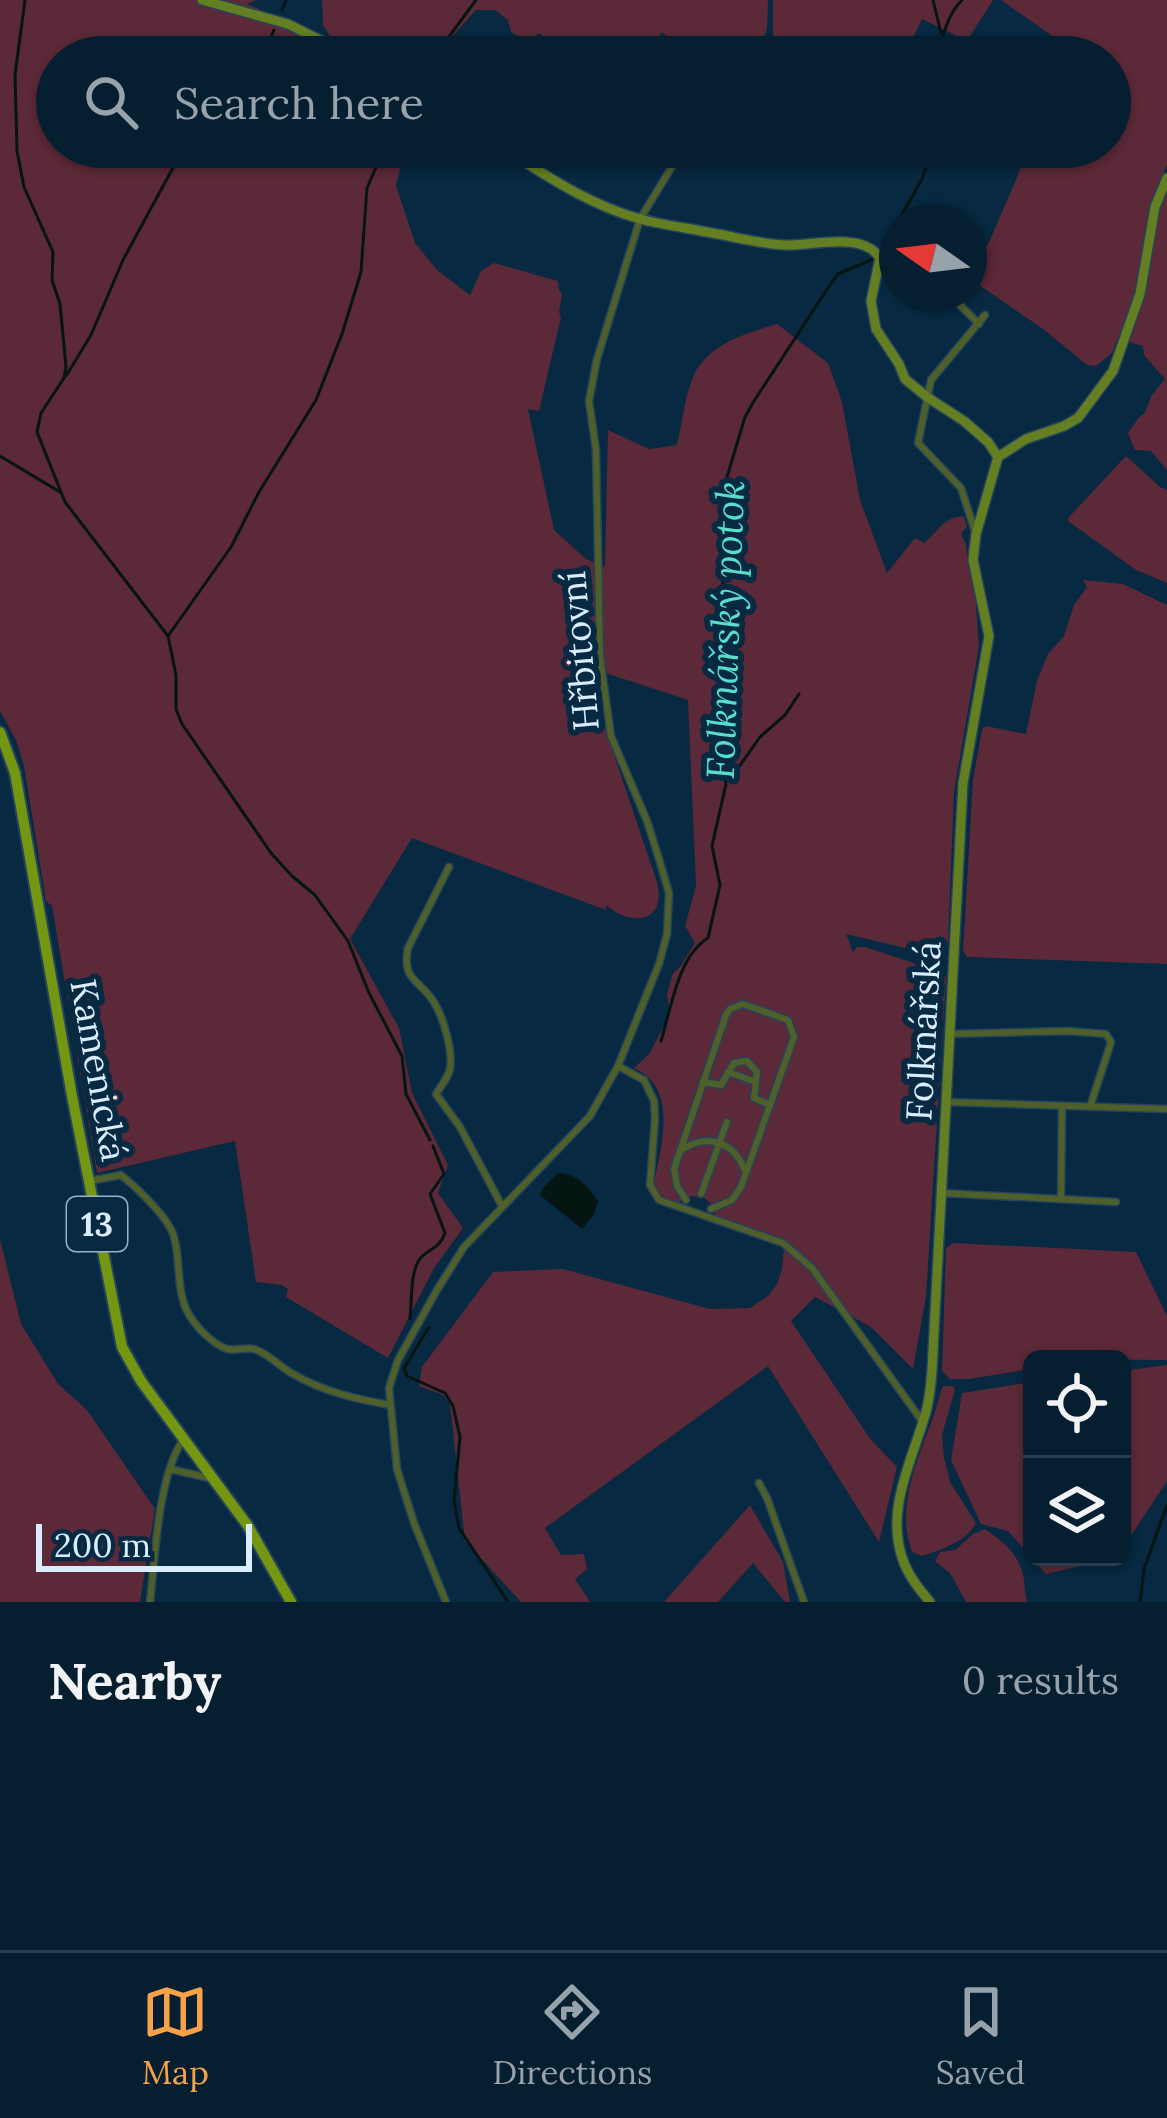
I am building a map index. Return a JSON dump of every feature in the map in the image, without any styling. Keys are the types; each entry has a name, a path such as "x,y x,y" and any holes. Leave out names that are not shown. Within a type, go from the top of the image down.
{"main road":[{"name":"Kamenická","path":"0,732 15,773 122,1347 132,1368 248,1526 291,1602"}],"street":[{"path":"202,0 288,24 312,36"},
{"path":"534,168 602,205 640,219 764,243 867,244 880,258 871,302 876,329 905,379 964,421 998,457 1026,439 1078,418 1113,371 1140,294 1155,207 1167,178"},
{"name":"Hřbitovní","path":"390,1405 389,1388 398,1360 464,1247 590,1115 618,1066 668,934 669,893 647,821 611,736 600,657 596,450 589,401 597,359 640,219 671,168"},
{"path":"967,312 979,324"},
{"path":"915,387 931,380 986,315"},
{"path":"931,380 918,443 961,488 976,534"},
{"name":"Folknářská","path":"930,1602 906,1570 898,1526 903,1480 932,1370 963,783 989,636 973,560 998,457"},
{"path":"449,867 405,962 407,974 438,1009 448,1045 449,1074 436,1094 460,1127 502,1206"},
{"path":"686,1200 674,1177 679,1152 726,1015 742,1004 788,1020 794,1031 746,1174 736,1196 711,1209"},
{"path":"950,1034 1106,1034 1111,1042 1090,1107"},
{"path":"703,1082 721,1085 734,1063 747,1061 755,1067 754,1098 770,1105"},
{"path":"618,1066 644,1080 654,1101 650,1185 659,1200 783,1243 812,1268 922,1422"},
{"path":"728,1072 756,1082"},
{"path":"947,1102 1167,1108"},
{"path":"1061,1199 1062,1106"},
{"path":"701,1194 727,1122"},
{"path":"679,1152 700,1141 719,1142 739,1156 746,1174"},
{"path":"88,1181 121,1175 166,1221 174,1234 188,1314 211,1339 224,1348 251,1348 320,1387 390,1405 402,1490 446,1602"},
{"path":"941,1193 1116,1202"},
{"path":"150,1602 170,1469 184,1440"},
{"path":"170,1469 213,1479"},
{"path":"758,1483 804,1602"}],"shaded area":[{"path":"0,0 256,0 247,4 325,36 36,36 36,168 400,168 396,186 415,243 437,270 470,295 481,271 494,263 558,281 561,317 539,411 528,409 554,530 586,559 605,567 608,430 649,449 677,445 696,371 712,353 754,331 777,324 828,363 842,402 860,500 887,573 915,538 924,543 946,522 964,517 967,526 961,534 975,592 979,646 954,792 945,952 939,956 846,934 853,952 865,947 946,977 926,1297 913,1369 871,1327 815,1297 791,1321 871,1440 897,1467 879,1542 768,1366 545,1528 561,1555 584,1554 587,1569 575,1579 590,1602 521,1602 465,1541 450,1404 443,1395 419,1386 422,1367 493,1272 563,1269 710,1309 750,1308 777,1284 785,1239 715,1216 714,1206 703,1197 685,1196 678,1204 658,1191 654,1183 663,1136 662,1103 648,1077 634,1068 649,1054 670,1015 667,994 673,973 695,943 685,926 696,886 688,700 590,668 603,722 657,882 659,896 652,913 636,918 606,905 606,910 412,838 350,939 399,1028 412,1093 448,1165 438,1193 463,1228 434,1268 388,1358 286,1297 288,1289 282,1285 256,1282 235,1141 97,1173 24,766 0,711"},
{"path":"322,0 768,0 764,36 667,36 662,32 659,36 518,36 495,10 476,10 452,36 330,36 323,25"},
{"path":"773,0 993,0 970,36 957,36 922,19 914,36 773,36"},
{"path":"1001,0 1167,0 1167,165 1148,213 1136,293 1112,353 1096,366 1087,365 987,290 987,245 1021,168 1131,168 1131,36 1052,36"},
{"path":"1167,190 1167,470 1151,451 1135,450 1128,433 1165,379 1144,355 1143,346 1129,342 1145,296"},
{"path":"1126,456 1167,490 1167,583 1136,570 1068,521"},
{"path":"1083,580 1123,584 1167,605 1167,964 967,957 963,951 973,780 982,729 1026,734 1037,681 1087,587"},
{"path":"558,1173 576,1178 598,1201 582,1229 540,1195"},
{"path":"0,1239 21,1324 58,1384 87,1410 155,1509 140,1602 0,1602"},
{"path":"953,1243 1136,1252 1167,1316 1167,1360 1131,1360 1131,1350 1023,1350 1023,1370 950,1379 942,1371 946,1248"},
{"path":"1167,1365 1167,1481 1131,1535 1131,1458 1131,1370"},
{"path":"1023,1383 1023,1548 1008,1531 981,1524 951,1460 962,1393"},
{"path":"943,1386 955,1390 942,1435 950,1482 976,1523 960,1540 922,1556 912,1552 907,1503"},
{"path":"750,1505 783,1562 790,1602 785,1602 753,1563 718,1602 664,1602"},
{"path":"985,1529 1015,1557 1027,1602 966,1602 950,1573 935,1561 940,1552 955,1550"},
{"path":"1039,1566 1081,1566 1046,1574"}],"waterway":[{"path":"25,0 15,75 17,151 24,187 53,252 52,280 60,304 66,367 41,413 37,432 65,502 168,636 182,724 271,853 315,895 348,941 402,1056 406,1094 430,1140"},
{"path":"282,10 286,0"},
{"path":"449,36 476,0"},
{"path":"933,0 941,33"},
{"name":"Folknářský potok","path":"944,36 962,0"},
{"path":"271,36 274,30"},
{"path":"66,376 173,168"},
{"path":"168,636 231,547 316,400 361,272 367,188 376,168"},
{"name":"Folknářský potok","path":"908,204 926,168"},
{"name":"Folknářský potok","path":"661,1041 683,970 708,938 720,885 712,846 726,784 723,764 730,715 719,684 717,638 724,572 724,487 754,401 838,274 873,259"},
{"path":"0,456 60,492"},
{"path":"729,781 799,694"},
{"path":"410,1319 416,1266 445,1233 430,1194 444,1174 433,1146"},
{"name":"Folknářský potok","path":"429,1327 404,1368 407,1376 445,1393 453,1406 460,1437 454,1500 459,1528 508,1602"},
{"path":"1140,1602 1144,1569 1167,1505"}]}
